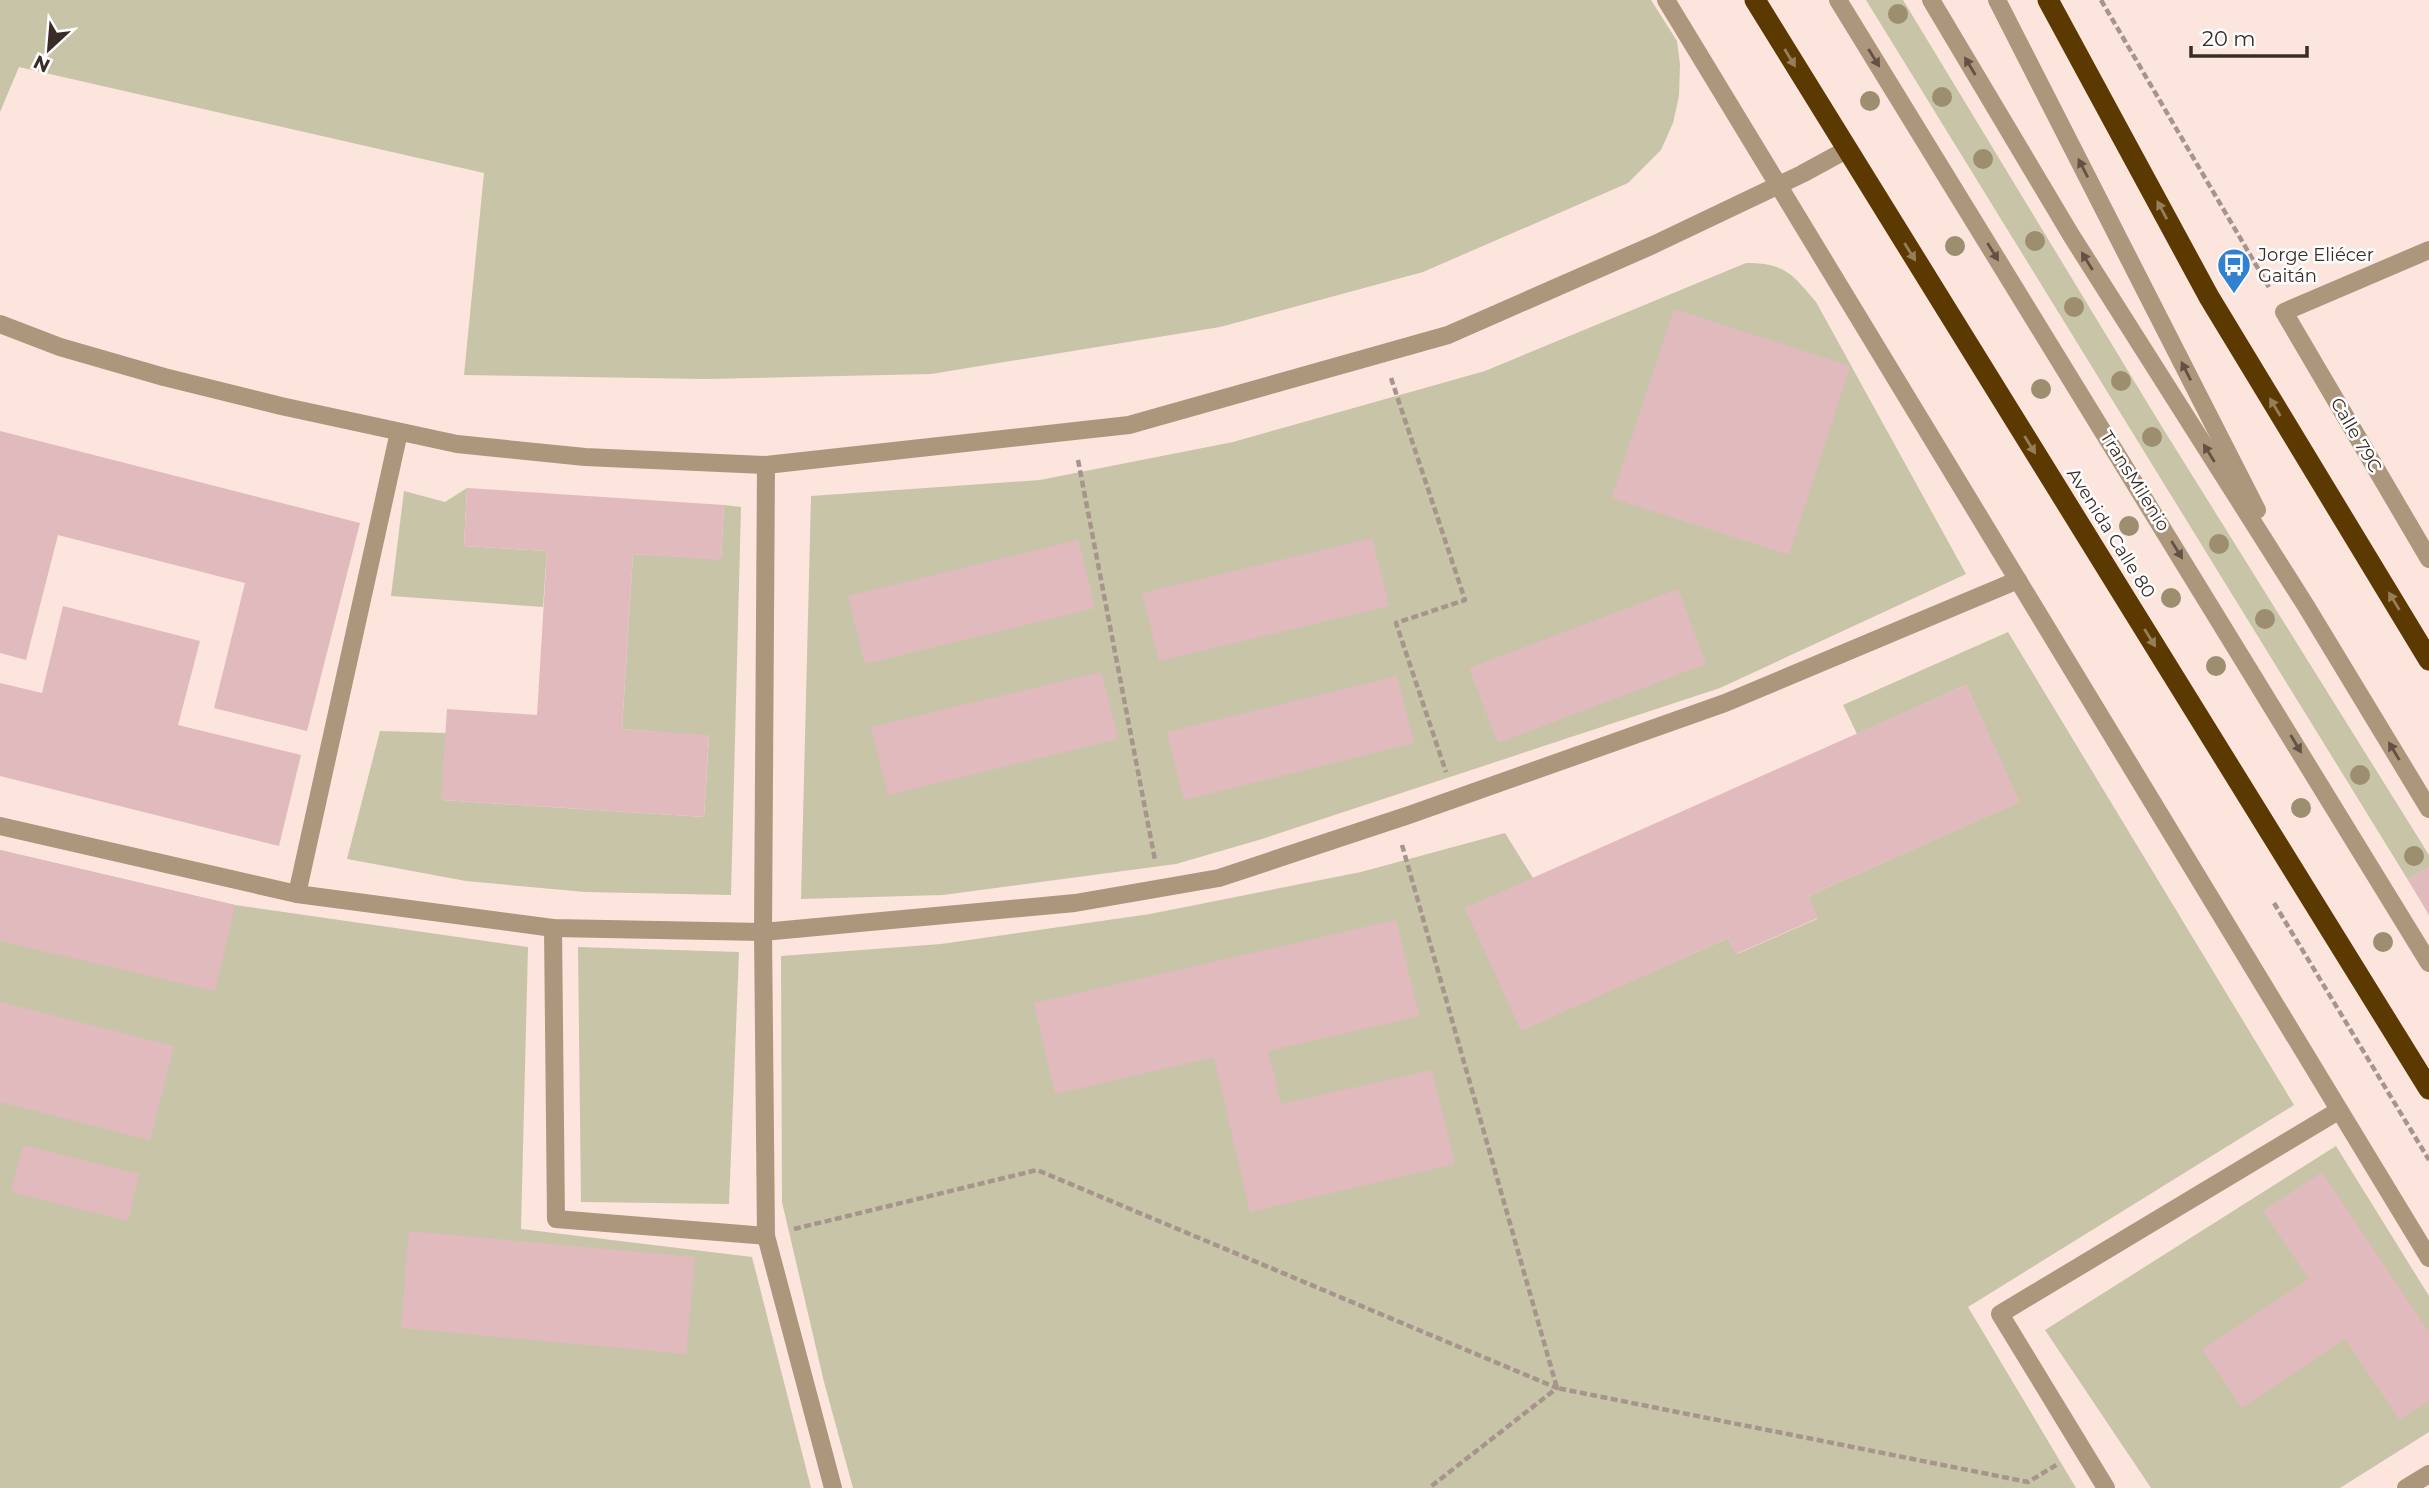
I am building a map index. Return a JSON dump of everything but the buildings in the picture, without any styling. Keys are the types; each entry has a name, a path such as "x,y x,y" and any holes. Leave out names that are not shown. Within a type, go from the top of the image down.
{"highway":[{"name":"Avenida Calle 80","path":"1755,0 2429,1089"},
{"path":"2048,0 2209,297 2429,660"}],"street":[{"path":"1666,0 2429,1258"},
{"name":"TransMilenio","path":"1838,0 2429,963"},
{"path":"1931,0 2071,235 2306,606 2429,809"},
{"path":"1997,0 2306,606"},
{"path":"0,324 60,347 164,377 457,444 585,457 766,465 1129,425 1383,354 1448,335 1653,245 1846,150"},
{"path":"2284,312 2429,250"},
{"name":"Calle 79C","path":"2284,312 2429,559"},
{"path":"297,894 399,432"},
{"path":"766,465 763,932 765,1236 833,1488"},
{"path":"0,826 297,894 553,928 763,932 1074,903 1219,878 1395,820 1725,703 2018,580"},
{"path":"553,928 556,1219 765,1236"},
{"path":"2106,1488 2000,1314 2338,1111"},
{"path":"2406,1488 2429,1474"}],"path":[{"path":"2101,0 2284,312"},
{"path":"1383,354 1465,600 1396,622 1455,799"},
{"path":"1072,431 1161,888"},
{"path":"1395,820 1556,1388"},
{"path":"765,1236 1037,1170 1556,1388 2028,1482 2083,1450"},
{"path":"1429,1488 1556,1388"}],"shaded area":[{"path":"0,0 1651,0 1677,41 1680,64 1679,96 1673,123 1661,150 1628,183 1423,272 1220,327 931,374 706,379 464,375 484,173 19,67 0,112"},
{"path":"1866,0 1903,0 2162,427 2429,855 2429,867 2408,880"},
{"path":"1746,263 1770,265 1787,272 1816,302 1966,574 1720,688 1262,839 1176,864 943,895 801,899 811,496 1040,480 1233,442 1485,371"},
{"path":"467,488 464,546 547,551 543,607 391,596 404,491 445,502"},
{"path":"724,505 741,507 731,895 585,892 466,881 347,859 380,731 446,733 442,800 704,817 709,736 622,729 633,554 721,559"},
{"path":"2008,632 2294,1105 1968,1307 2076,1488 853,1488 824,1382 782,1202 781,956 941,944 1150,914 1361,872 1505,833 1533,878 1521,1030 1728,938 1737,954 1817,919 1808,896 2019,802 1966,685 1857,734 1843,705"},
{"path":"0,850 235,905 528,947 521,1229 752,1257 811,1488 0,1488"},
{"path":"578,947 739,952 729,1204 581,1202"},
{"path":"2336,1146 2429,1296 2429,1432 2340,1488 2151,1488 2045,1330"}],"place":[{"name":"Jorge Eliécer Gaitán","path":"2234,295"}]}
